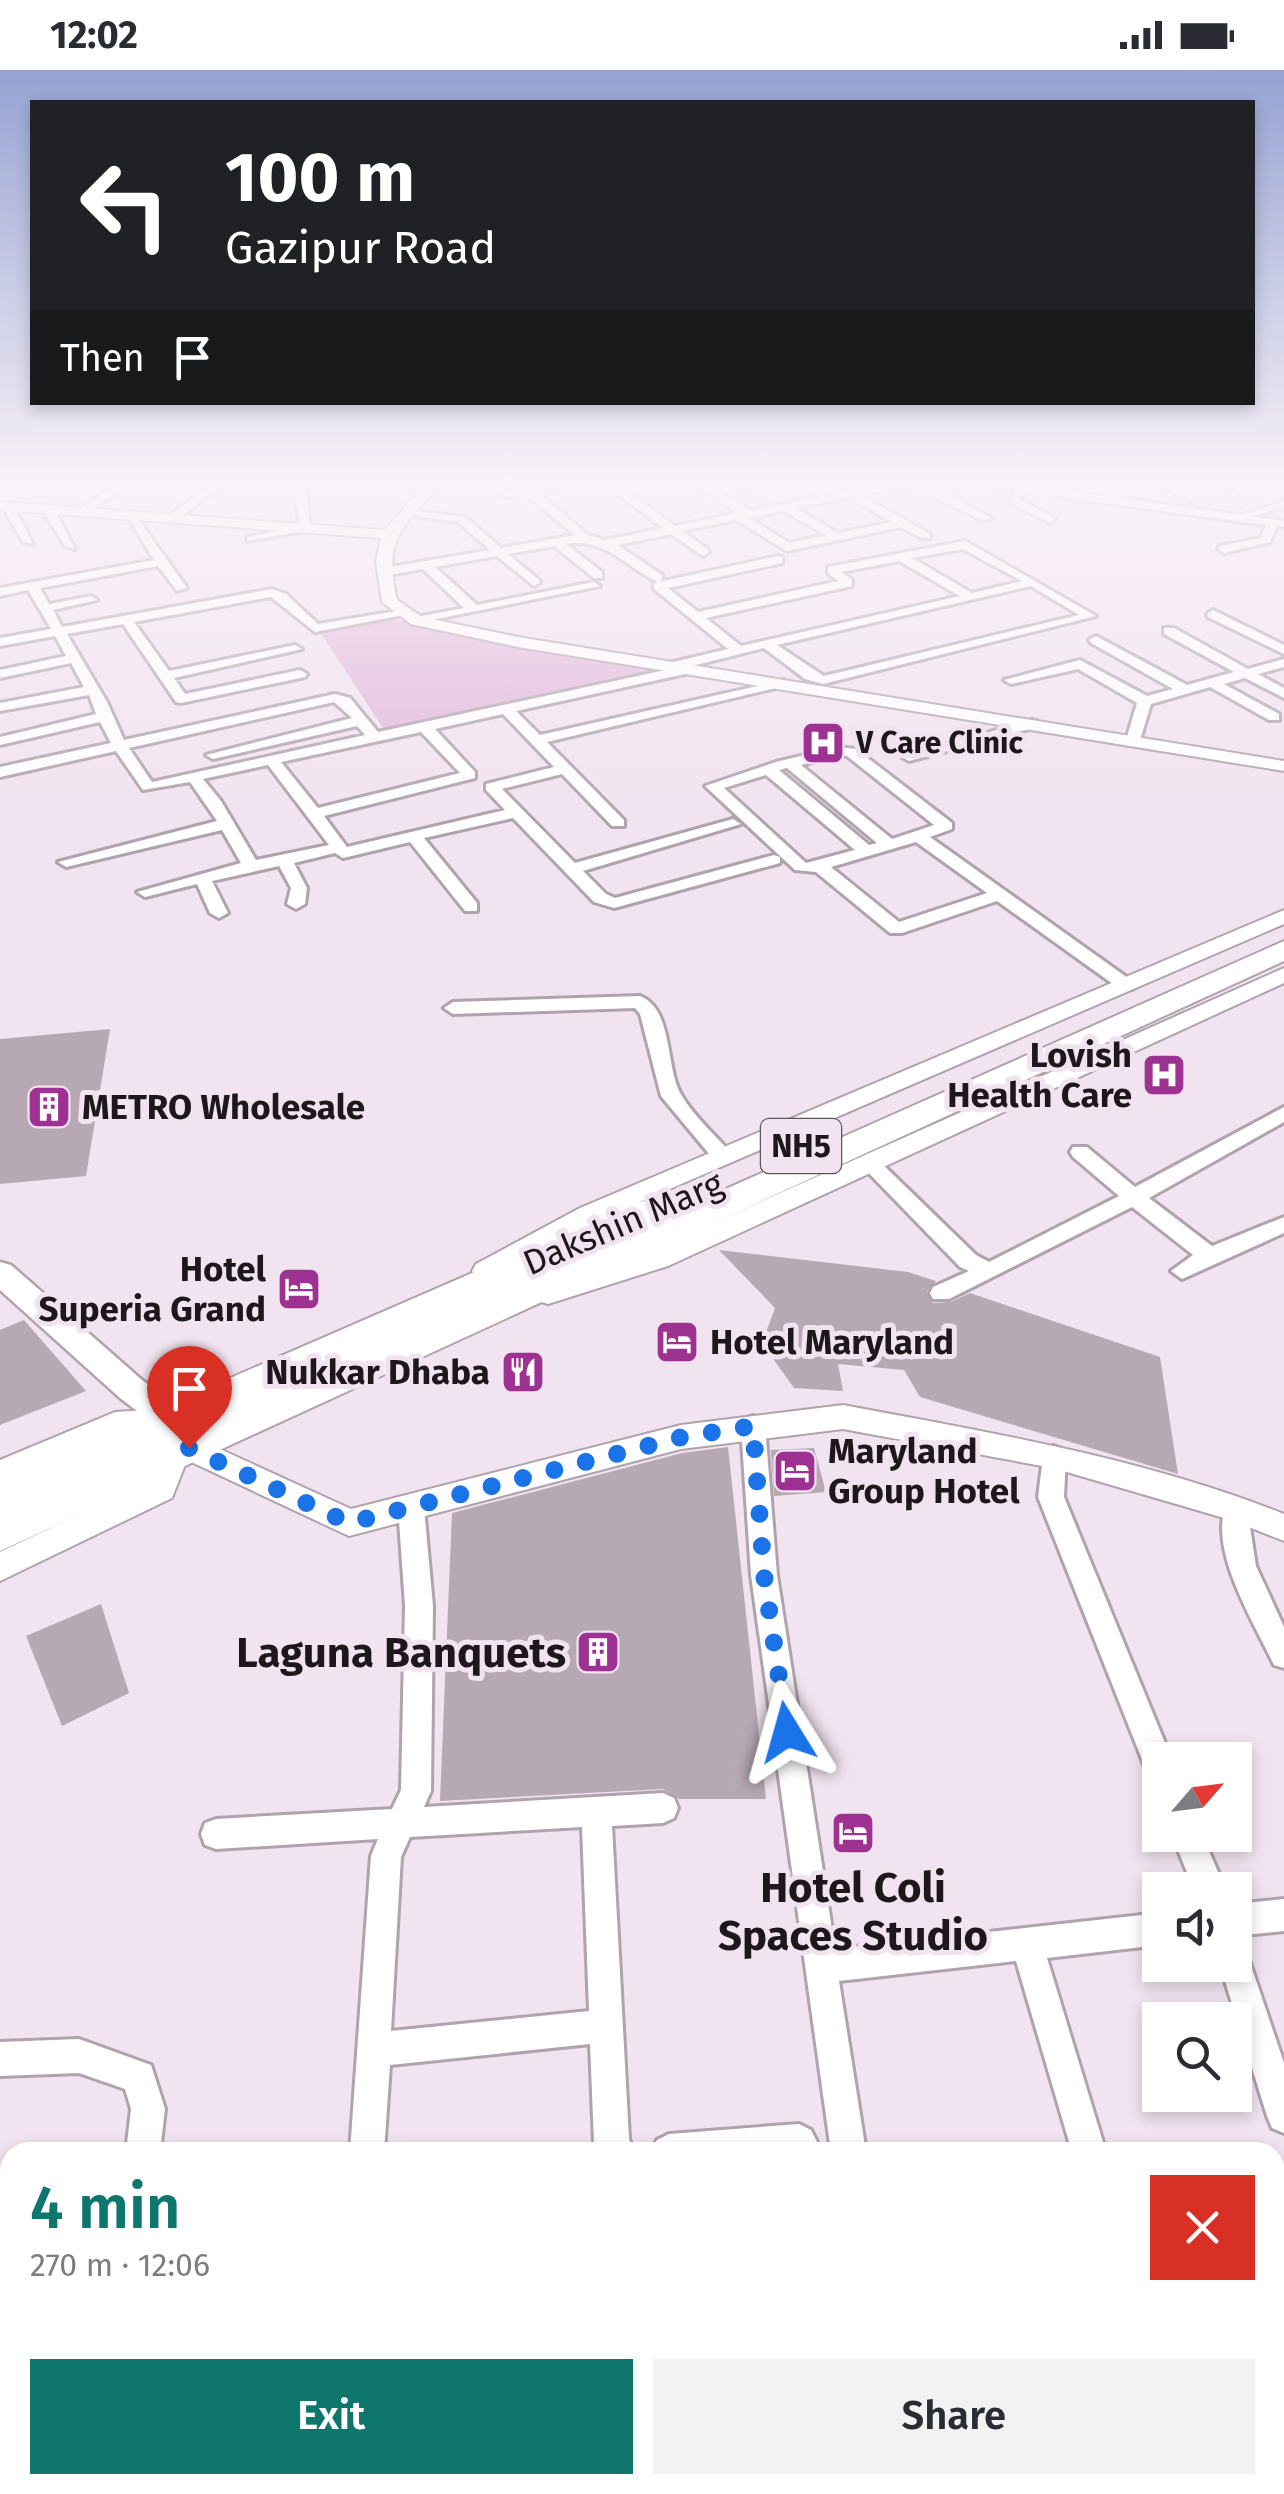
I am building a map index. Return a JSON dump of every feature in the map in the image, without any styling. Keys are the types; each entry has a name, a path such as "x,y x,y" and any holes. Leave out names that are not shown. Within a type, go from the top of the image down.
{"highway":[{"name":"Dakshin Marg","path":"179,1440 402,1318 1207,978 1284,935"},
{"name":"NH5","path":"476,1318 1207,978 1284,950"},
{"path":"0,1496 179,1440 476,1318"},
{"path":"0,1533 179,1440"}],"main road":[{"path":"0,1274 131,1389 179,1440"}],"street":[{"path":"37,595 92,690 103,717 148,787 426,728 680,668 766,643 978,595"},
{"path":"0,642 260,595"},
{"path":"277,595 315,628 473,610 534,595"},
{"path":"388,595 390,602 410,618 680,668 1284,766"},
{"path":"457,595 473,610"},
{"path":"670,595 738,650"},
{"path":"696,616 792,595"},
{"path":"766,643 810,676 823,680 1090,616 1057,595"},
{"path":"45,608 91,600"},
{"path":"1213,614 1284,650"},
{"path":"126,619 181,699 300,674"},
{"path":"1169,631 1284,694"},
{"path":"1096,640 1183,690"},
{"path":"166,676 295,648"},
{"path":"0,674 72,658"},
{"path":"1011,680 1080,664 1145,701 1284,663"},
{"path":"1212,682 1274,717"},
{"path":"535,741 779,683"},
{"path":"0,708 92,690"},
{"path":"1,771 335,698 346,701 376,739"},
{"path":"1133,740 1145,701"},
{"path":"506,709 618,823"},
{"path":"0,740 103,717"},
{"path":"213,755 363,720"},
{"path":"910,757 1032,724"},
{"path":"314,814 470,775 426,728"},
{"path":"838,750 850,752 946,826 800,867 713,786 790,763 838,750"},
{"path":"273,762 343,853 516,812"},
{"path":"790,763 888,844"},
{"path":"768,768 866,851"},
{"path":"564,769 491,786 600,898 614,903 774,860"},
{"path":"195,780 213,801 251,866"},
{"path":"66,862 225,824"},
{"path":"570,868 733,824"},
{"path":"414,836 471,906"},
{"path":"918,836 1126,985"},
{"path":"144,892 340,847"},
{"path":"284,860 299,888 296,904"},
{"path":"818,865 896,929 1000,894"},
{"path":"202,878 218,913"},
{"path":"402,1318 588,1214 1284,916"},
{"name":"Dakshin Marg","path":"476,1318 658,1259 1284,975"},
{"path":"452,1008 640,1002 650,1013 671,1096 722,1156"},
{"path":"941,1293 1134,1197 1284,1113"},
{"path":"1080,1152 1194,1247 1212,1255"},
{"path":"870,1164 968,1261 989,1270"},
{"path":"1182,1271 1284,1224"},
{"path":"0,1474 115,1424 179,1440 349,1523 682,1437 843,1417 1053,1456 1237,1509 1284,1528"},
{"path":"753,1426 764,1575 847,2142"},
{"path":"0,1567 161,1489 179,1440"},
{"path":"1053,1456 1051,1497 1150,1742"},
{"path":"368,2142 386,1856 416,1791 420,1606 411,1507"},
{"path":"1237,1509 1233,1535 1238,1559 1284,1656"},
{"path":"216,1834 662,1808"},
{"path":"596,1811 612,2142"},
{"path":"1252,1918 1284,1915"},
{"path":"822,1967 1142,1931"},
{"path":"1027,1945 1086,2142"},
{"path":"1241,1982 1284,2116"},
{"path":"374,2050 606,2026"},
{"path":"0,2059 79,2056 139,2078 148,2108 144,2142"}],"shaded area":[{"path":"393,619 671,670 387,734 320,632"}],"building":[{"name":"METRO Wholesale","path":"110,1029 86,1176 0,1184 0,1039"},
{"path":"719,1250 908,1272 936,1281 927,1291 933,1303 951,1302 970,1293 1160,1357 1178,1474 920,1397 904,1370 838,1364 843,1391 794,1388 762,1343 775,1308"},
{"path":"24,1320 86,1391 0,1425 0,1330"},
{"name":"Laguna Banquets","path":"728,1447 766,1799 679,1799 663,1789 440,1801 452,1513 682,1453"},
{"name":"Maryland Group Hotel","path":"814,1448 826,1492 774,1496 771,1450"},
{"path":"101,1604 129,1693 62,1726 26,1636"}],"place":[{"name":"V Care Clinic","path":"823,743"},
{"name":"Lovish Health Care","path":"1164,1075"},
{"name":"METRO Wholesale","path":"49,1107"},
{"name":"Hotel Superia Grand","path":"299,1289"},
{"name":"Hotel Maryland","path":"677,1342"},
{"name":"Nukkar Dhaba","path":"523,1372"},
{"name":"Maryland Group Hotel","path":"795,1471"},
{"name":"Laguna Banquets","path":"598,1652"},
{"name":"Hotel Coli Spaces Studio","path":"853,1833"}],"route":[{"path":"189,1448 349,1523 682,1437 753,1426 764,1575 787,1732"}]}
